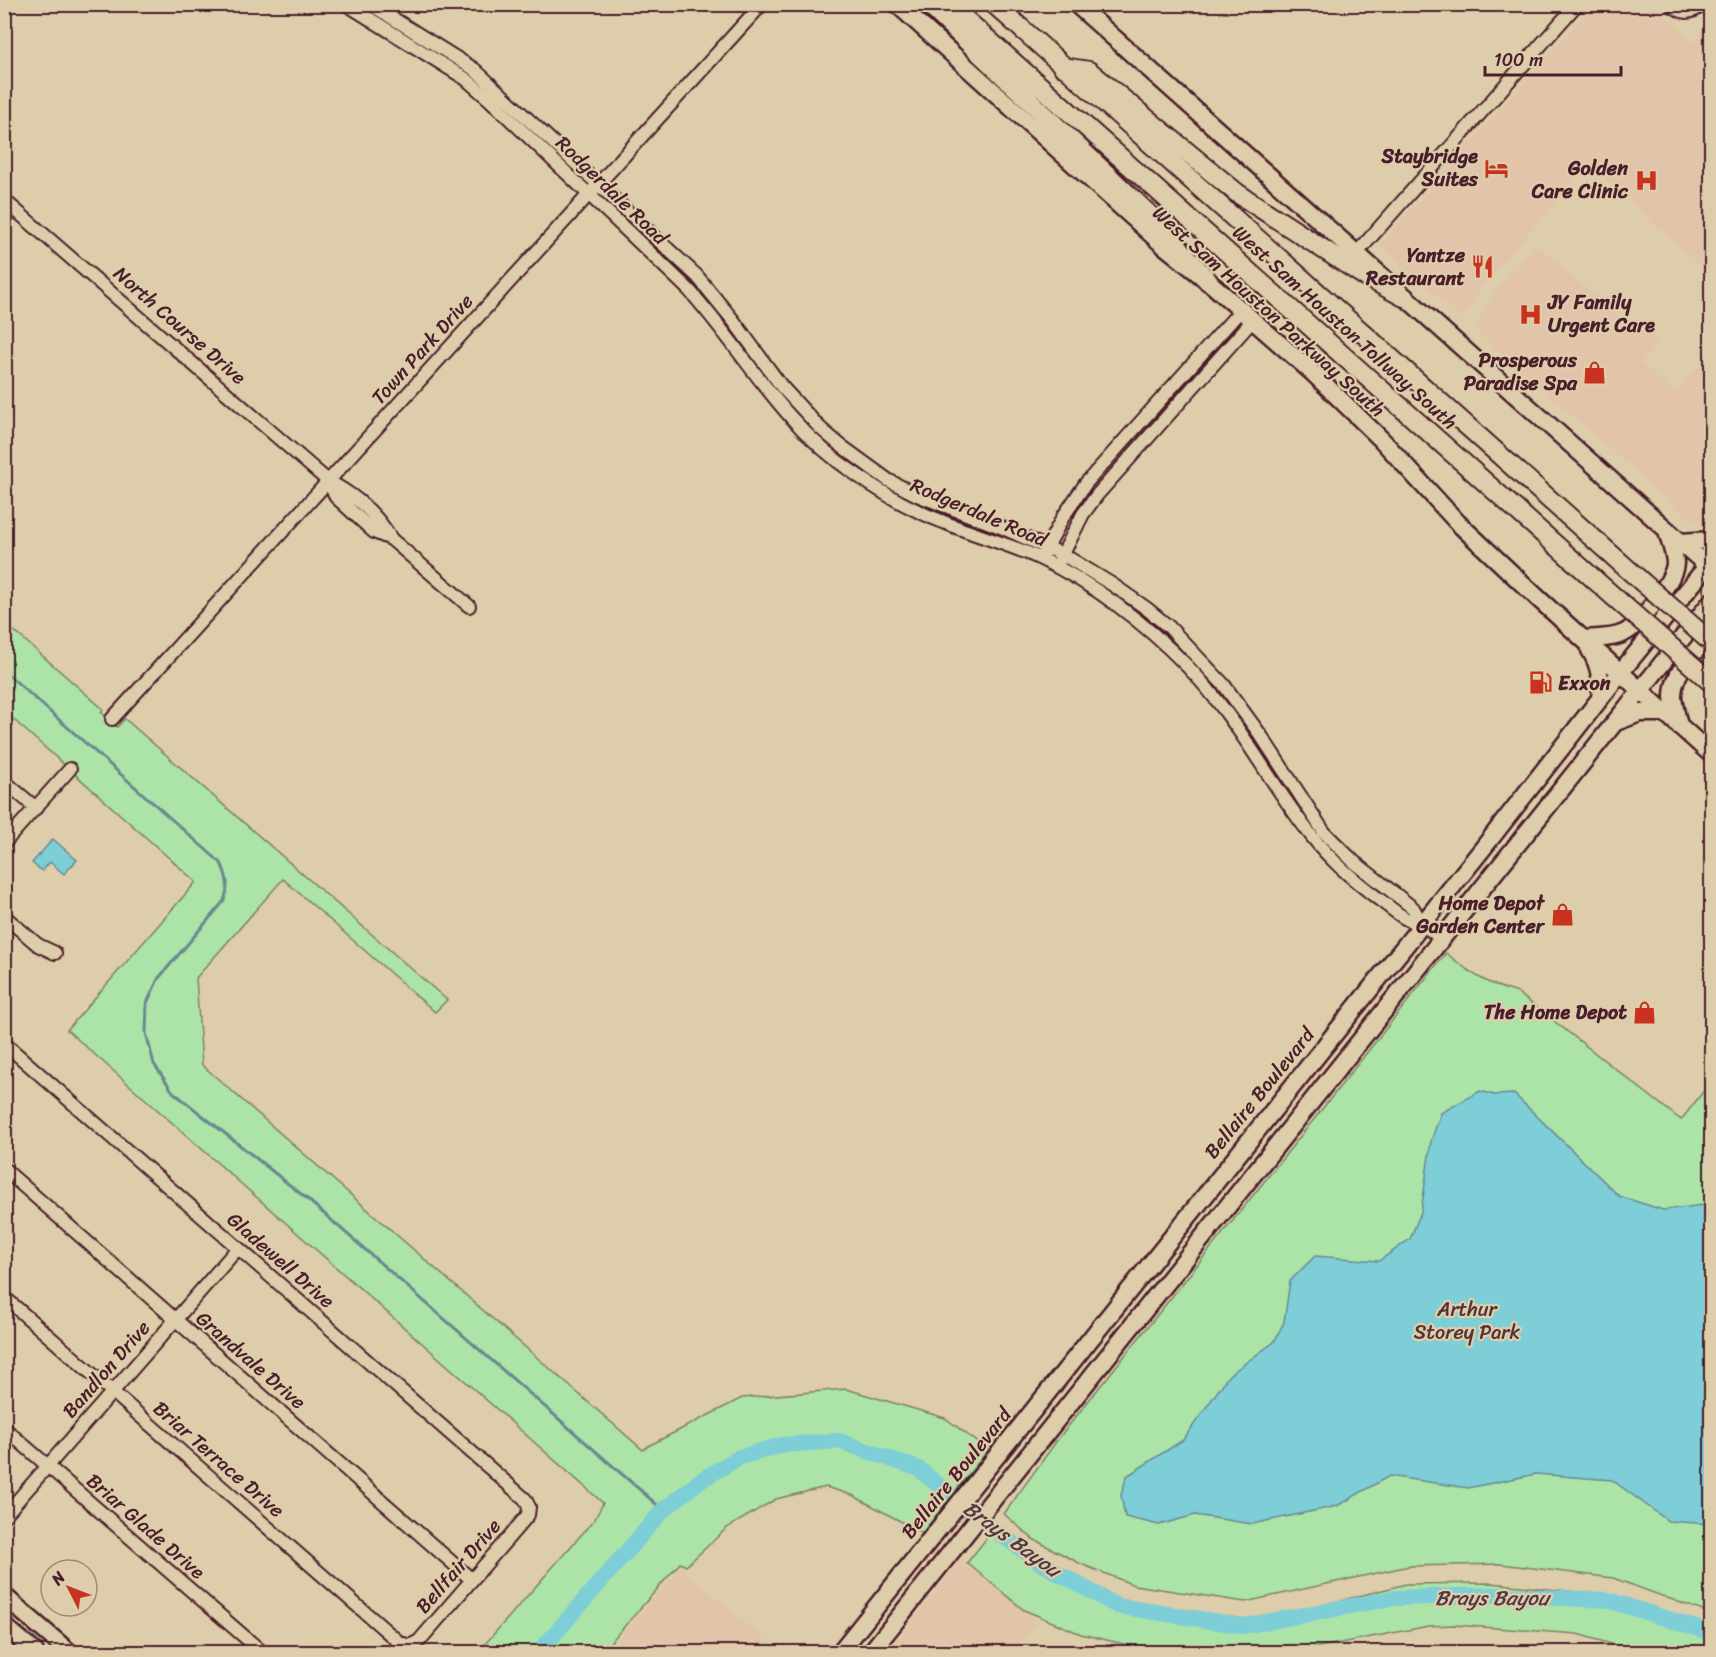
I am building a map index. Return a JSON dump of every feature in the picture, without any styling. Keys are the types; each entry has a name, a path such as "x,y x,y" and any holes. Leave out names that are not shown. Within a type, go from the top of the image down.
{"highway":[{"path":"928,4 1158,223 1208,281"},
{"name":"West Sam Houston Tollway South","path":"948,4 1712,683"},
{"name":"West Sam Houston Tollway South","path":"993,4 1712,643"},
{"path":"1063,67 1089,72 1237,193 1363,275 1404,297"}],"main road":[{"name":"West Sam Houston Parkway South","path":"897,4 1161,243 1312,372 1381,439 1458,523 1678,726 1712,754"},
{"path":"1076,4 1673,536 1710,565"},
{"path":"1673,536 1699,542 1712,540"},
{"path":"1600,699 1598,665 1583,639 1623,634 1633,628 1670,579 1675,563 1673,536"},
{"name":"Bellaire Boulevard","path":"840,1653 1484,847 1620,673 1710,565"},
{"path":"872,1653 1712,601"},
{"path":"1678,726 1673,698 1674,684 1683,668 1712,633"},
{"path":"1615,722 1640,713 1664,713"},
{"path":"1174,1233 1194,1250"},
{"path":"919,1552 939,1569"},
{"path":"4,1596 66,1652"},
{"path":"4,1626 35,1653"}],"street":[{"name":"Rodgerdale Road","path":"346,4 466,79 688,289 707,310 777,404 810,439 852,472 892,497 943,522 1014,547 1057,567 1094,590 1174,652 1212,694 1298,818 1326,854 1409,922 1422,924"},
{"name":"Rodgerdale Road","path":"370,4 474,69 698,276 782,387 820,428 860,461 888,480 917,495 1062,554 1146,608 1186,643 1224,685 1262,737 1309,810 1336,845 1413,908 1422,924 1442,939"},
{"name":"Town Park Drive","path":"112,719 762,4"},
{"path":"1356,254 1577,4"},
{"path":"1671,4 1677,10 1687,13 1700,8"},
{"name":"North Course Drive","path":"4,200 328,481 336,497 374,532 391,539 469,606"},
{"path":"707,310 717,301"},
{"path":"1041,559 1077,495 1132,432 1247,315"},
{"path":"1057,567 1077,524 1090,504 1144,442 1247,315"},
{"path":"810,439 820,428"},
{"path":"1132,432 1144,442"},
{"path":"852,472 860,461"},
{"path":"1212,694 1224,685"},
{"path":"4,843 70,769"},
{"path":"4,781 36,808"},
{"path":"1298,818 1309,810"},
{"path":"4,916 39,945 55,953"},
{"name":"Gladewell Drive","path":"4,1044 525,1499 530,1508"},
{"name":"Grandvale Drive","path":"4,1169 472,1580"},
{"name":"Bandlon Drive","path":"4,1516 237,1248"},
{"name":"Briar Terrace Drive","path":"4,1297 400,1643 410,1646"},
{"name":"Briar Glade Drive","path":"4,1428 262,1653"},
{"name":"Bellfair Drive","path":"410,1646 419,1641 528,1515 530,1508"},
{"path":"1075,1653 1086,1653"}],"shaded area":[{"path":"1594,5 1654,5 1694,43 1711,24 1711,275 1588,164 1483,286 1463,319 1380,245"},
{"path":"1537,245 1631,328 1637,322 1659,342 1641,363 1675,394 1711,354 1711,526 1702,527 1689,519 1474,329 1494,293"},
{"path":"961,1560 1039,1622 1014,1652 888,1652"},
{"path":"681,1568 780,1652 607,1652"}],"green space":[{"path":"5,623 103,709 101,712 117,727 125,719 447,1000 435,1012 283,879 196,978 202,1065 643,1450 742,1398 846,1389 945,1418 988,1450 922,1533 852,1495 826,1487 776,1499 727,1528 686,1566 680,1563 602,1652 478,1652 595,1519 603,1503 67,1030 196,882 5,712"},
{"name":"Arthur Storey Park","path":"1446,953 1479,978 1518,993 1681,1120 1711,1082 1711,1614 1613,1578 1501,1564 1409,1566 1245,1602 1134,1585 1081,1564 1033,1539 1004,1514 1058,1439"},
{"path":"993,1530 1008,1544 1062,1577 1119,1600 1236,1621 1284,1615 1406,1584 1491,1583 1607,1595 1711,1630 1711,1652 1639,1652 1577,1634 1454,1625 1429,1626 1293,1652 1158,1652 1081,1634 1024,1610 967,1563"}],"water":[{"path":"53,839 77,860 64,874 50,862 42,871 32,863"},
{"path":"1480,1091 1494,1095 1514,1094 1619,1196 1663,1210 1711,1204 1711,1524 1668,1521 1612,1480 1536,1474 1468,1488 1389,1476 1337,1506 1252,1524 1195,1515 1159,1525 1125,1517 1121,1495 1127,1476 1183,1440 1229,1375 1274,1342 1284,1322 1290,1281 1315,1256 1379,1261 1410,1239 1421,1212 1431,1141 1441,1113"}],"waterway":[{"path":"4,671 221,863 227,886 224,901 158,979 147,1003 146,1033 154,1064 173,1092 306,1198 663,1510"},
{"name":"Brays Bayou","path":"539,1652 663,1510 701,1480 740,1457 782,1445 839,1441 919,1469 979,1519 1042,1564 1117,1606 1244,1626 1394,1598 1492,1595 1608,1600 1712,1633"}],"place":[{"name":"Staybridge Suites","path":"1496,168"},
{"name":"Golden Care Clinic","path":"1646,180"},
{"name":"Yantze Restaurant","path":"1483,266"},
{"name":"JY Family Urgent Care","path":"1530,314"},
{"name":"Prosperous Paradise Spa","path":"1595,372"},
{"name":"Exxon","path":"1540,683"},
{"name":"Home Depot Garden Center","path":"1562,914"},
{"name":"The Home Depot","path":"1645,1012"}]}
